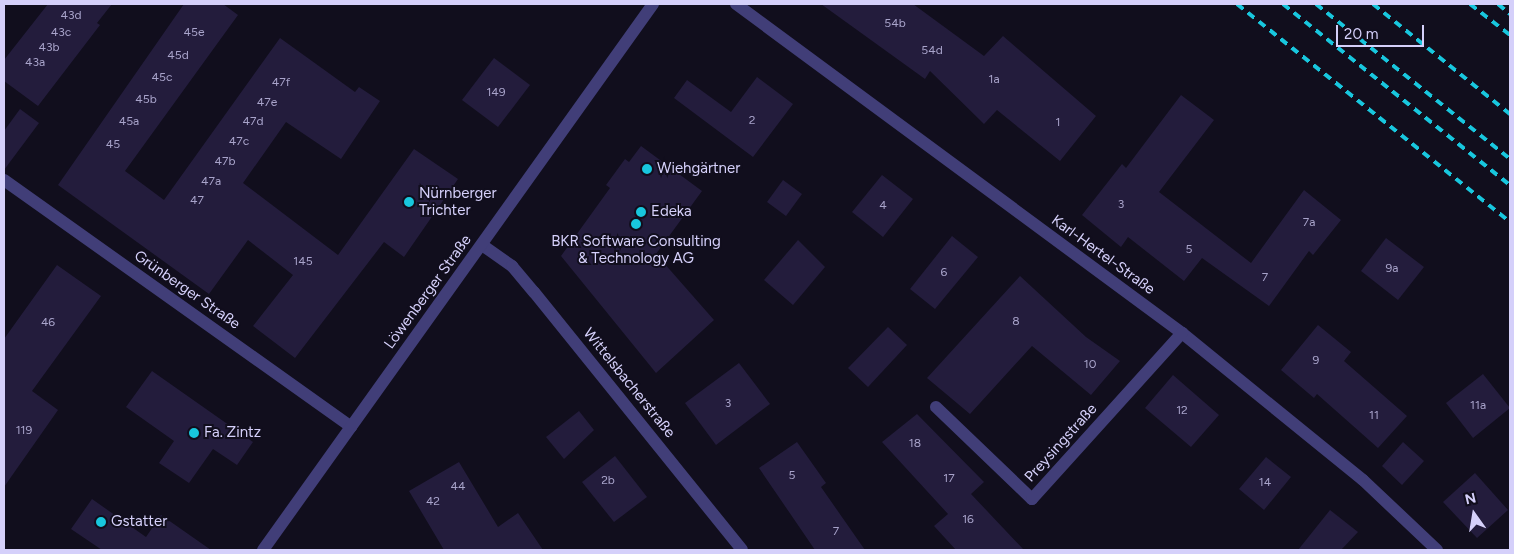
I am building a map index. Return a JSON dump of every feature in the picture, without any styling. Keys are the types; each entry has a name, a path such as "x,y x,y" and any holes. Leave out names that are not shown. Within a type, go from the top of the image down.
{"street":[{"name":"Löwenberger Straße","path":"263,550 653,4"},
{"name":"Karl-Hertel-Straße","path":"736,4 1182,333 1363,480 1437,550"},
{"name":"Grünberger Straße","path":"4,180 351,427"},
{"name":"Wittelsbacherstraße","path":"482,245 512,266 742,550"},
{"name":"Preysingstraße","path":"936,407 1032,499 1182,333"}],"building":[{"path":"48,4 112,4 97,23 100,25 38,106 4,81 4,60"},
{"path":"184,4 223,4 238,15 125,171 164,200 280,38 355,92 359,87 380,101 341,159 286,122 243,183 338,255 414,149 458,179 404,257 384,242 295,358 253,326 293,275 248,240 209,294 58,185"},
{"path":"821,4 913,4 984,56 1003,36 1096,116 1060,161 997,110 984,124 930,71 925,79"},
{"path":"494,58 530,85 498,127 462,100"},
{"path":"757,77 793,104 753,157 674,98 687,80 731,112"},
{"path":"1181,95 1214,120 1159,192 1251,263 1304,190 1341,220 1313,255 1309,251 1269,306 1202,258 1184,281 1128,237 1121,247 1082,215 1122,164 1126,168"},
{"path":"20,109 39,123 4,170 4,131"},
{"path":"641,146 702,191 656,254 714,320 656,373 561,256 610,188 606,185 625,159 629,162"},
{"path":"882,175 913,199 883,237 852,212"},
{"path":"783,180 802,194 786,216 767,202"},
{"path":"952,236 978,257 935,309 910,289"},
{"path":"1386,238 1424,267 1398,300 1361,271"},
{"path":"798,240 825,267 793,305 764,280"},
{"path":"57,265 101,296 32,391 58,410 4,487 4,339"},
{"path":"1020,276 1086,337 1120,361 1091,395 1032,346 970,414 927,378"},
{"path":"1318,325 1351,352 1344,361 1407,416 1378,448 1317,394 1314,398 1281,370"},
{"path":"888,327 907,345 868,387 848,368"},
{"path":"739,363 770,404 716,445 685,403"},
{"name":"Fa. Zintz","path":"152,371 253,442 237,465 213,449 189,483 159,463 174,441 126,407"},
{"path":"1483,374 1510,408 1473,438 1446,403"},
{"path":"1173,375 1219,415 1191,447 1145,408"},
{"path":"579,411 594,430 564,459 546,437"},
{"path":"917,414 984,482 971,494 1024,550 956,550 934,526 948,514 882,442"},
{"path":"797,442 826,483 821,487 865,550 815,550 759,468"},
{"path":"1403,442 1424,461 1402,485 1382,466"},
{"path":"615,456 647,497 614,522 582,482"},
{"path":"1266,457 1291,477 1264,510 1239,489"},
{"path":"459,462 498,527 518,513 543,550 444,550 409,491"},
{"path":"1475,473 1508,510 1477,538 1443,502"},
{"name":"Gstatter","path":"92,499 146,537 161,515 211,550 102,550 71,529"},
{"path":"1330,510 1358,532 1341,550 1298,550"}],"railway":[{"path":"1237,4 1510,222"},
{"path":"1283,4 1510,185"},
{"path":"1316,4 1510,159"},
{"path":"1373,4 1510,114"},
{"path":"1470,4 1510,35"},
{"path":"1498,4 1510,14"}],"place":[{"name":"Wiehgärtner","path":"647,169"},
{"name":"Nürnberger Trichter","path":"409,202"},
{"name":"Edeka","path":"641,212"},
{"name":"BKR Software Consulting & Technology AG","path":"636,224"},
{"name":"Fa. Zintz","path":"194,433"},
{"name":"Gstatter","path":"101,522"}]}
